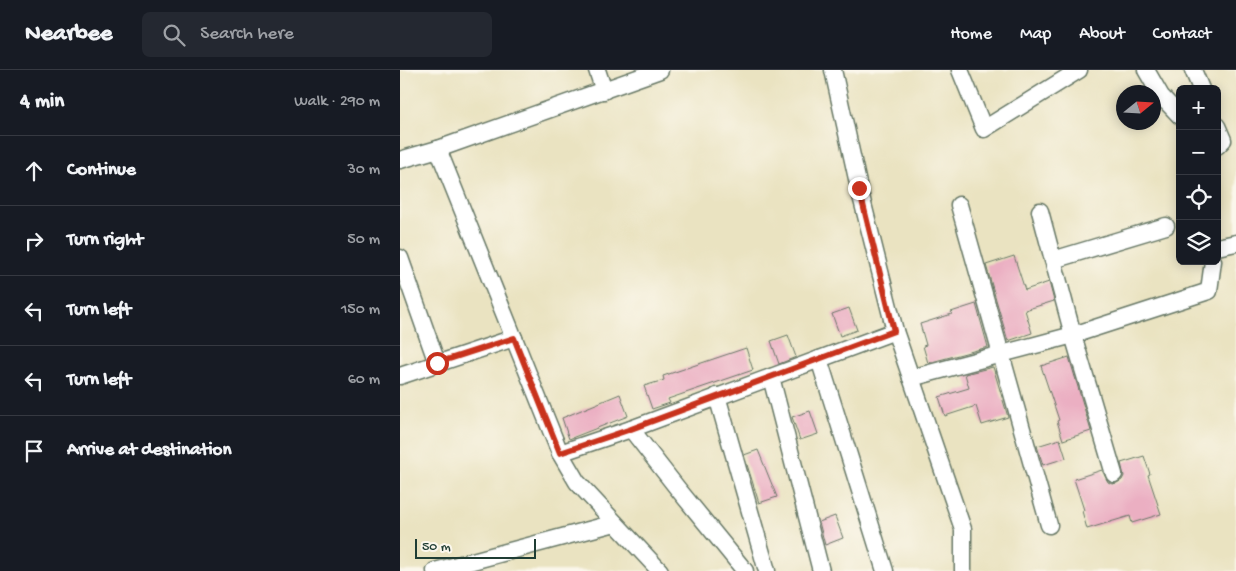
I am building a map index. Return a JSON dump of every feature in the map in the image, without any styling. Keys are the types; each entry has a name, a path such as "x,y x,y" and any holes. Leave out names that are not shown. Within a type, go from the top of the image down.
{"street":[{"path":"597,70 604,91"},
{"path":"400,160 438,149 660,70"},
{"path":"833,70 859,188 894,331 963,529 963,571"},
{"path":"960,70 984,129 1079,70"},
{"path":"1146,70 1161,96 1176,112"},
{"path":"1194,70 1200,85"},
{"path":"438,149 560,453 577,482 660,571"},
{"path":"959,205 1049,525"},
{"path":"1040,211 1073,335 1114,474"},
{"path":"1053,260 1166,226"},
{"path":"1221,246 1236,243"},
{"path":"400,258 437,363"},
{"path":"911,378 1073,335 1209,291 1213,265"},
{"path":"560,453 631,429 894,331"},
{"path":"400,376 514,338"},
{"path":"819,359 885,571"},
{"path":"771,376 822,571"},
{"path":"717,396 767,571"},
{"path":"631,429 744,571"},
{"path":"444,570 615,523"}],"building":[{"path":"1014,256 1025,290 1049,282 1054,301 1025,310 1032,333 1008,341 986,265"},
{"path":"976,304 988,347 928,363 923,346 926,345 920,324"},
{"path":"849,308 857,330 840,336 832,314"},
{"path":"788,335 796,357 779,364 771,341"},
{"path":"746,348 753,370 668,399 670,403 652,409 644,386 664,380 663,376"},
{"path":"1069,357 1091,431 1063,440 1057,421 1059,420 1041,366"},
{"path":"993,367 1008,417 982,425 976,406 945,416 939,397 969,388 965,374"},
{"path":"620,394 628,416 569,439 562,418"},
{"path":"810,411 818,434 800,440 792,417"},
{"path":"1060,439 1066,458 1043,465 1037,446"},
{"path":"758,450 777,497 759,503 744,455"},
{"path":"1144,456 1150,474 1148,475 1161,514 1132,523 1130,516 1087,529 1082,511 1084,510 1074,479 1102,470 1108,482 1112,484 1117,483 1124,476 1121,463"},
{"path":"835,516 843,538 825,545 819,522"}],"route":[{"path":"437,363 514,338 560,453 631,429 894,331 859,188"}]}
